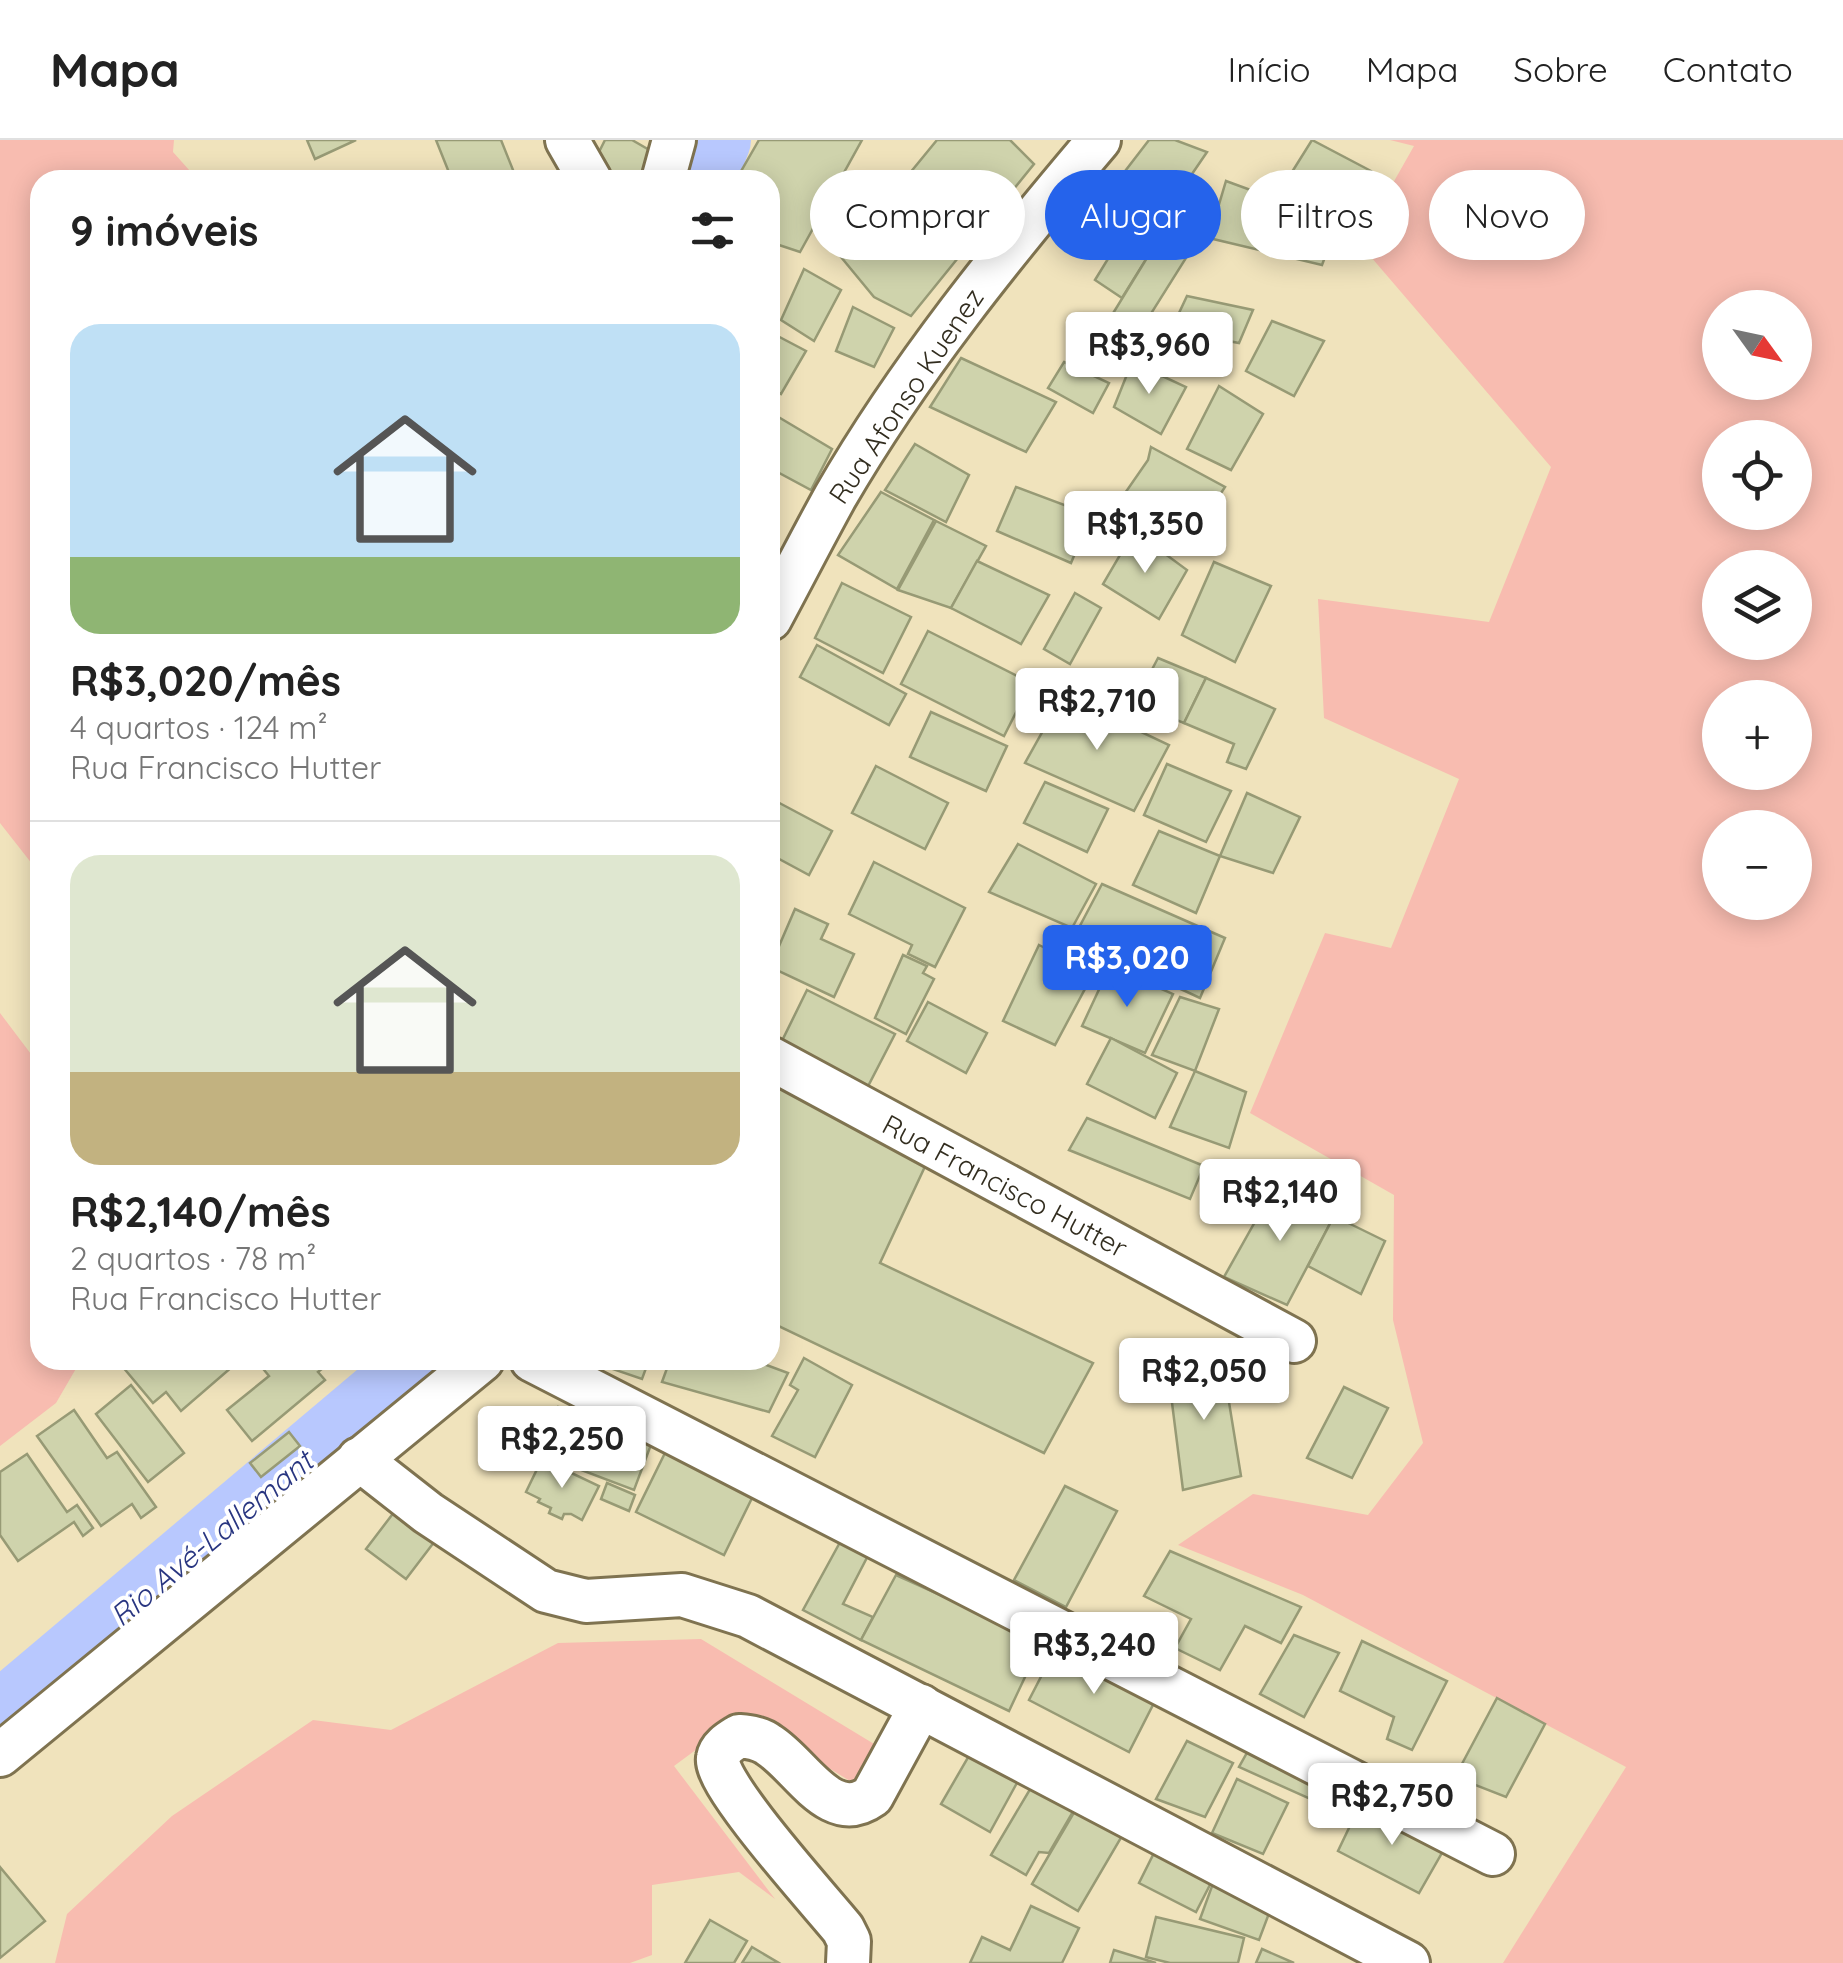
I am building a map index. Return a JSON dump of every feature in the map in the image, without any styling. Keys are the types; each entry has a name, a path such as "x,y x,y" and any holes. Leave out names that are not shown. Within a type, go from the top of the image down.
{"street":[{"path":"567,140 584,170"},
{"path":"665,170 674,140"},
{"name":"Rua Afonso Kuenez","path":"780,600 836,495 898,399 1002,254 1099,140"},
{"name":"Rua Francisco Hutter","path":"780,1063 1294,1341"},
{"path":"0,1756 470,1370"},
{"path":"551,1370 1493,1854"},
{"path":"359,1460 428,1513 546,1592 586,1601 682,1595 748,1616 1408,1963"},
{"path":"848,1963 849,1941 843,1928 736,1800 718,1770 717,1759 724,1746 739,1736 756,1738 770,1745 828,1798 842,1806 859,1805 872,1796 921,1706"}],"shaded area":[{"path":"0,140 174,140 173,152 189,170 30,170 30,861 0,823"},
{"path":"1390,140 1843,140 1843,1963 1503,1963 1626,1767 1303,1595 1178,1545 1253,1494 1368,1515 1423,1443 1393,1320 1394,1195 1250,1113 1325,933 1391,948 1459,779 1324,718 1318,599 1489,622 1551,467 1374,260 1409,260 1409,170 1400,170 1414,146"},
{"path":"0,1013 30,1053 30,1370 75,1370 56,1403 0,1446"},
{"path":"701,1639 884,1750 858,1786 743,1715 674,1766 775,1899 739,1872 652,1885 652,1955 630,1963 55,1963 67,1914 172,1816 313,1720 391,1730 558,1643"}],"building":[{"path":"307,140 356,140 315,159"},
{"path":"436,140 501,140 513,170 448,170"},
{"path":"605,140 632,140 658,155 652,170 601,170 596,158"},
{"path":"759,140 862,140 845,170 810,170 810,234 800,252 780,245 780,170 742,170"},
{"path":"937,140 1010,140 1034,164 1025,175 1025,170 912,170"},
{"path":"1149,140 1175,140 1207,152 1195,170 1126,170"},
{"path":"1312,140 1369,170 1293,170"},
{"path":"1226,181 1241,186 1241,246 1221,241 1221,198"},
{"path":"843,260 956,260 911,316 874,297"},
{"path":"1107,260 1146,260 1122,298 1095,280"},
{"path":"1146,260 1185,260 1142,328 1112,315"},
{"path":"804,269 841,290 814,341 781,320"},
{"path":"1187,296 1253,310 1239,343 1171,330"},
{"path":"853,307 894,328 874,367 836,351"},
{"path":"1272,321 1324,341 1294,396 1246,371"},
{"path":"780,337 806,351 780,393"},
{"path":"961,358 1056,402 1026,452 930,407"},
{"path":"1064,362 1109,383 1093,413 1048,388"},
{"path":"1132,362 1186,387 1161,434 1114,407"},
{"path":"1219,386 1263,414 1231,470 1187,449"},
{"path":"780,418 832,449 811,490 780,473"},
{"path":"915,444 969,475 946,522 885,490"},
{"path":"1151,447 1225,487 1188,544 1114,509 1148,460"},
{"path":"1016,487 1091,515 1071,563 997,531"},
{"path":"881,492 934,520 897,589 838,555"},
{"path":"936,521 986,546 951,608 898,590"},
{"path":"1134,531 1187,570 1159,619 1103,584"},
{"path":"977,561 1049,595 1021,644 951,608"},
{"path":"1214,562 1271,586 1235,662 1182,635"},
{"path":"842,583 911,617 883,673 815,638"},
{"path":"1075,593 1101,608 1070,664 1044,649"},
{"path":"928,631 1031,683 1004,736 901,684"},
{"path":"817,645 906,694 889,725 800,677"},
{"path":"1158,658 1206,678 1184,723 1134,704"},
{"path":"1206,678 1275,709 1246,769 1227,762 1234,744 1184,723"},
{"path":"1063,695 1169,745 1134,811 1025,763"},
{"path":"931,712 1007,746 986,791 910,757"},
{"path":"1167,764 1231,791 1206,842 1144,815"},
{"path":"876,766 948,803 925,849 852,813"},
{"path":"1045,782 1108,809 1087,852 1024,823"},
{"path":"1247,793 1300,817 1273,873 1220,856"},
{"path":"780,803 832,831 809,875 780,859"},
{"path":"1159,831 1220,856 1196,913 1133,885"},
{"path":"1018,844 1096,884 1072,928 989,892"},
{"path":"874,862 965,908 935,967 908,954 912,945 849,914"},
{"path":"1102,884 1225,938 1200,998 1073,939"},
{"path":"795,909 828,924 821,939 854,954 834,997 780,972 780,944"},
{"path":"1039,945 1094,972 1055,1045 1003,1021"},
{"path":"903,955 927,966 923,973 934,979 906,1034 875,1018"},
{"path":"1110,966 1173,994 1145,1053 1082,1026"},
{"path":"807,990 895,1034 865,1092 780,1050"},
{"path":"1180,997 1219,1009 1195,1071 1152,1055"},
{"path":"928,1002 987,1033 966,1073 907,1041"},
{"path":"1111,1038 1177,1073 1155,1118 1087,1084"},
{"path":"1195,1071 1246,1092 1229,1148 1170,1127"},
{"path":"780,1086 928,1160 880,1263 1093,1363 1044,1453 780,1327"},
{"path":"1087,1118 1204,1166 1190,1199 1069,1150"},
{"path":"1279,1179 1334,1216 1287,1305 1224,1277"},
{"path":"1334,1216 1385,1241 1361,1294 1308,1266"},
{"path":"1221,1353 1241,1476 1183,1490 1168,1371"},
{"path":"804,1358 852,1385 815,1457 772,1436 798,1390 790,1385"},
{"path":"125,1370 228,1370 181,1411 166,1392 153,1403"},
{"path":"264,1370 320,1370 318,1372 325,1380 252,1441 227,1410 269,1376"},
{"path":"616,1370 645,1370 642,1379"},
{"path":"666,1370 788,1373 769,1412 662,1382"},
{"path":"131,1385 184,1453 148,1482 96,1414"},
{"path":"1344,1387 1388,1408 1352,1478 1307,1458"},
{"path":"558,1407 652,1442 634,1490 539,1454"},
{"path":"74,1410 107,1458 117,1452 156,1507 141,1518 132,1504 101,1526 37,1436"},
{"path":"289,1432 300,1446 261,1477 250,1463"},
{"path":"665,1453 753,1496 724,1555 636,1512"},
{"path":"27,1454 67,1512 77,1505 93,1528 83,1536 74,1522 18,1561 0,1535 0,1472"},
{"path":"542,1459 599,1486 582,1520 571,1514 564,1514 562,1519 549,1513 551,1508 526,1492"},
{"path":"607,1483 635,1495 629,1511 601,1499"},
{"path":"1065,1486 1117,1511 1066,1607 1014,1580"},
{"path":"398,1507 438,1537 406,1579 366,1549"},
{"path":"844,1535 873,1546 843,1604 873,1617 861,1640 803,1610"},
{"path":"1170,1551 1301,1607 1281,1643 1245,1626 1220,1670 1175,1648 1191,1619 1144,1596"},
{"path":"896,1575 1042,1641 1009,1711 861,1640"},
{"path":"1294,1635 1339,1653 1304,1717 1260,1694"},
{"path":"1362,1641 1447,1681 1412,1750 1387,1739 1394,1717 1340,1691"},
{"path":"1059,1642 1159,1693 1129,1752 1029,1700"},
{"path":"1497,1698 1545,1724 1506,1797 1455,1777"},
{"path":"1257,1735 1332,1774 1317,1802 1239,1767"},
{"path":"1187,1741 1233,1763 1205,1817 1156,1799"},
{"path":"970,1754 1018,1781 990,1832 941,1804"},
{"path":"1237,1779 1288,1803 1263,1854 1212,1833"},
{"path":"1032,1786 1074,1810 1049,1853 1039,1852 1026,1875 991,1855"},
{"path":"1360,1805 1447,1844 1419,1893 1338,1851"},
{"path":"1076,1809 1122,1836 1078,1911 1032,1884"},
{"path":"1157,1847 1215,1875 1196,1912 1139,1883"},
{"path":"0,1867 45,1921 0,1958"},
{"path":"1215,1878 1274,1900 1259,1940 1200,1919"},
{"path":"1031,1906 1079,1928 1062,1963 970,1963 982,1937 1010,1950"},
{"path":"1156,1917 1244,1938 1238,1963 1170,1963 1146,1957"},
{"path":"710,1920 747,1941 734,1963 685,1963"},
{"path":"752,1947 779,1963 742,1963"},
{"path":"1262,1949 1294,1963 1256,1963"},
{"path":"1114,1950 1156,1963 1110,1963"}],"waterway":[{"name":"Rio Avé‐Lallemant","path":"704,170 716,140"},
{"name":"Rio Avé‐Lallemant","path":"0,1717 411,1370"}]}
